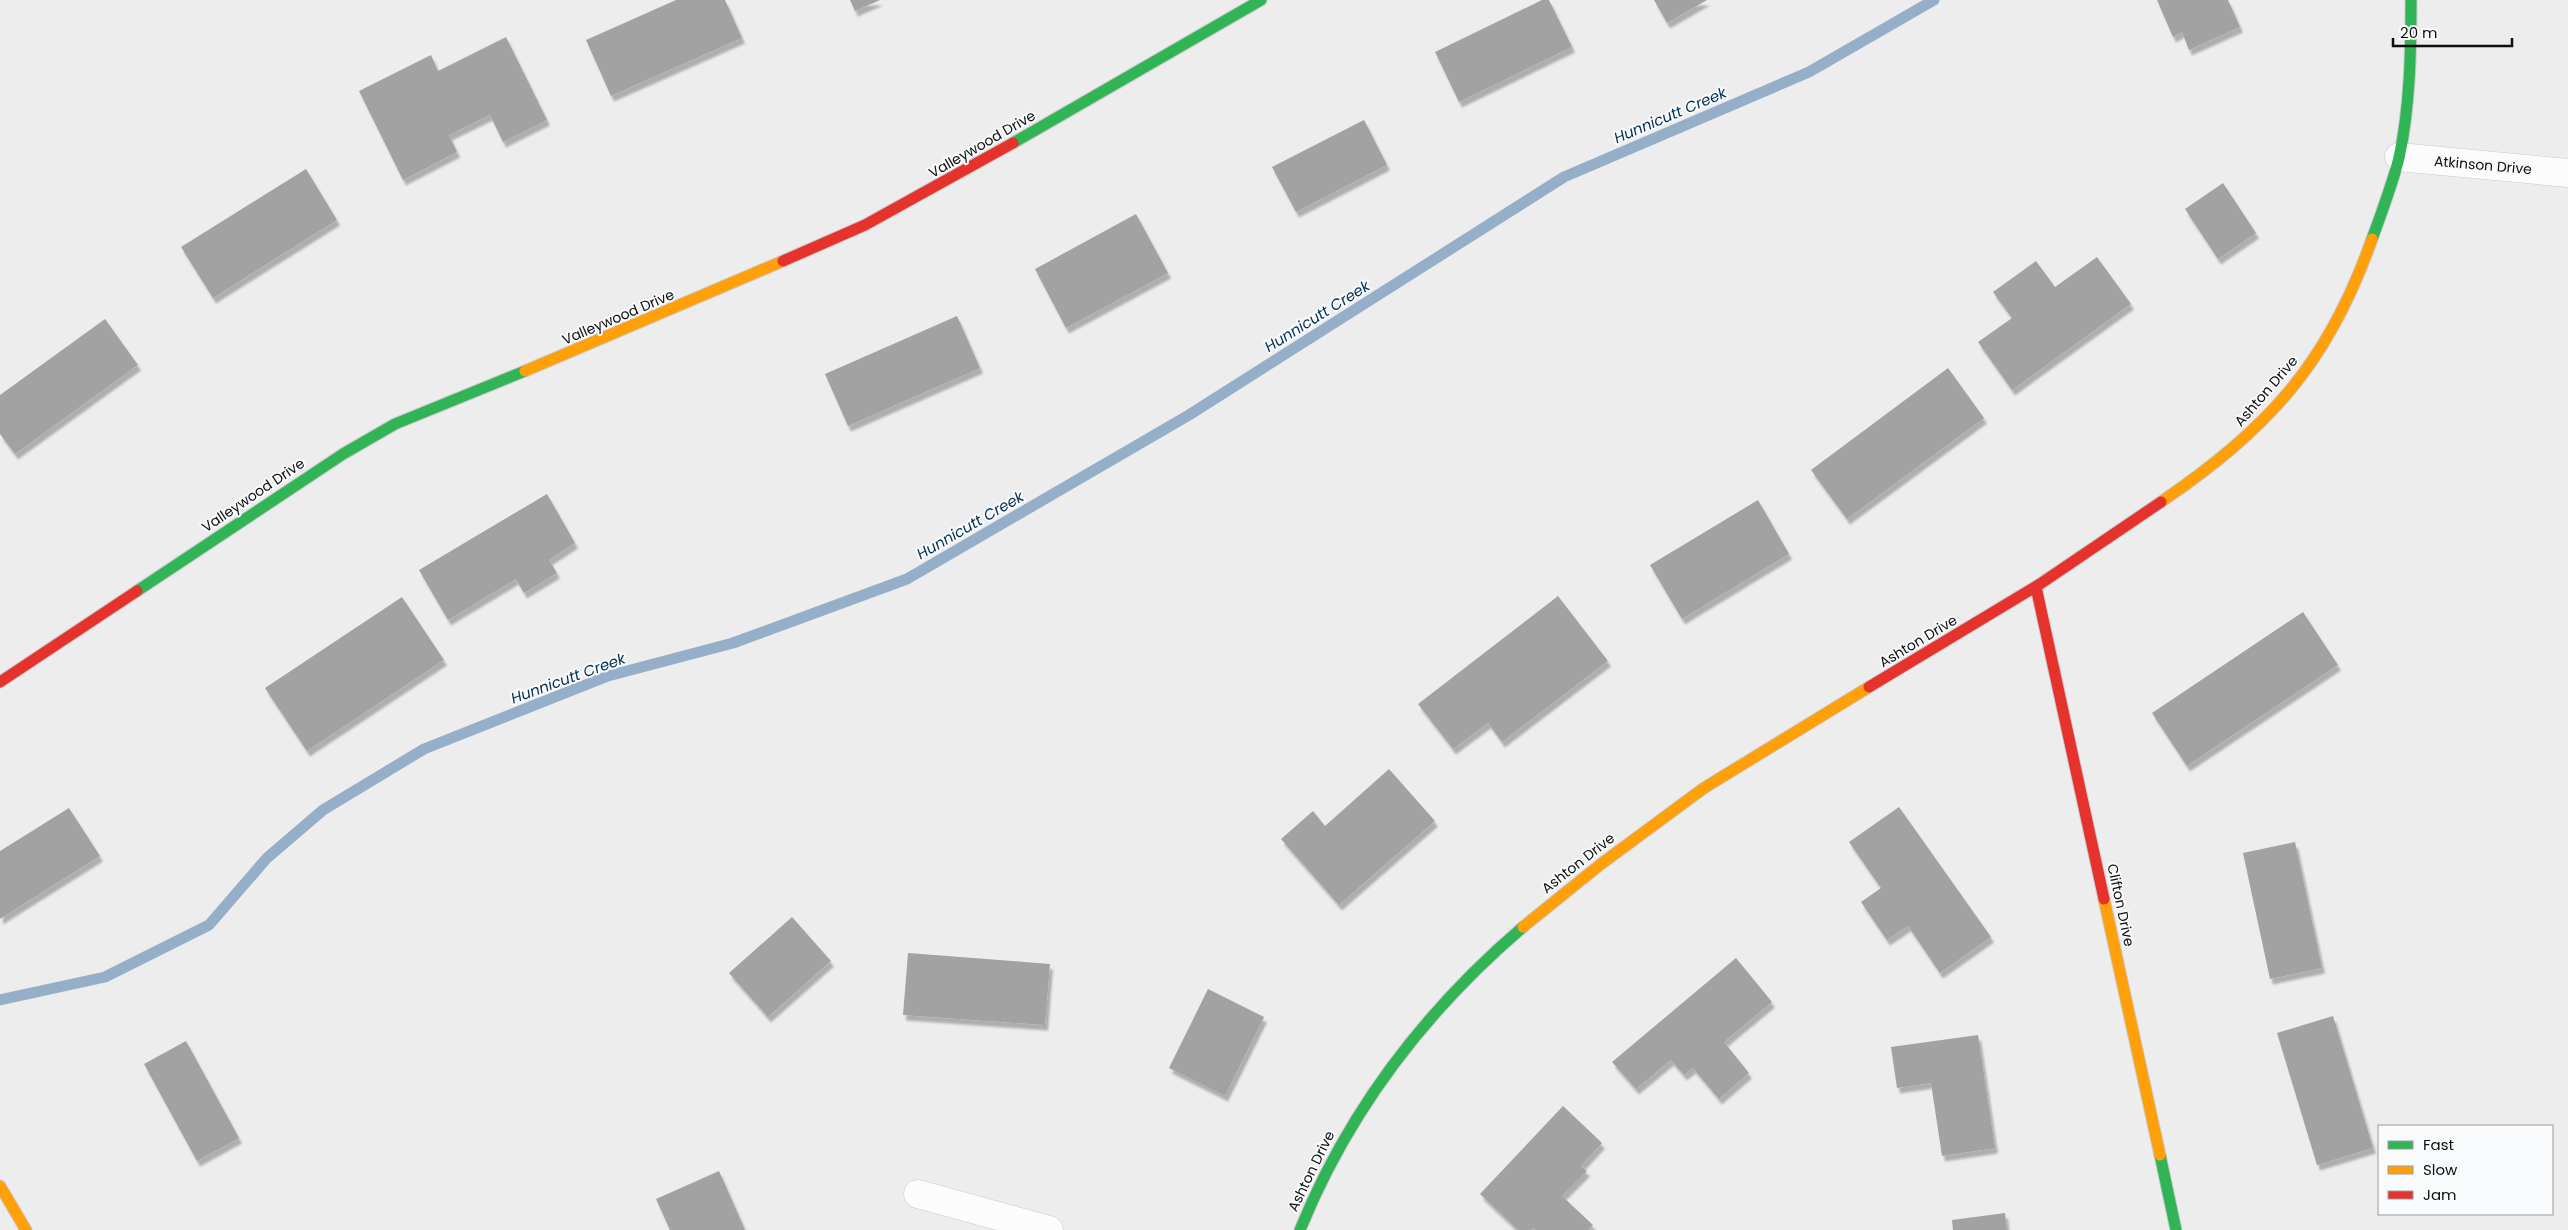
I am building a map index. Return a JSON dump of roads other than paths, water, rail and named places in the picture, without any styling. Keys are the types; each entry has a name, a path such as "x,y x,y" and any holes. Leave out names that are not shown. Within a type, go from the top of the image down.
{"street":[{"name":"Valleywood Drive","path":"0,682 335,459 395,424 601,340 864,226 951,179 1261,0"},
{"name":"Ashton Drive","path":"1300,1230 1320,1183 1345,1136 1382,1079 1461,986 1504,942 1586,874 1713,783 2036,587 2212,466 2259,427 2300,380 2331,332 2353,290 2372,243 2399,157 2406,92 2411,0"},
{"name":"Atkinson Drive","path":"2399,157 2568,173"},
{"name":"Clifton Drive","path":"2036,587 2176,1230"},
{"path":"0,1186 26,1230"},
{"path":"918,1194 1049,1230"}],"waterway":[{"name":"Hunnicutt Creek","path":"0,1000 105,977 209,925 267,858 323,810 424,749 608,676 733,643 907,579 1189,415 1564,177 1809,72 1934,0"}]}
